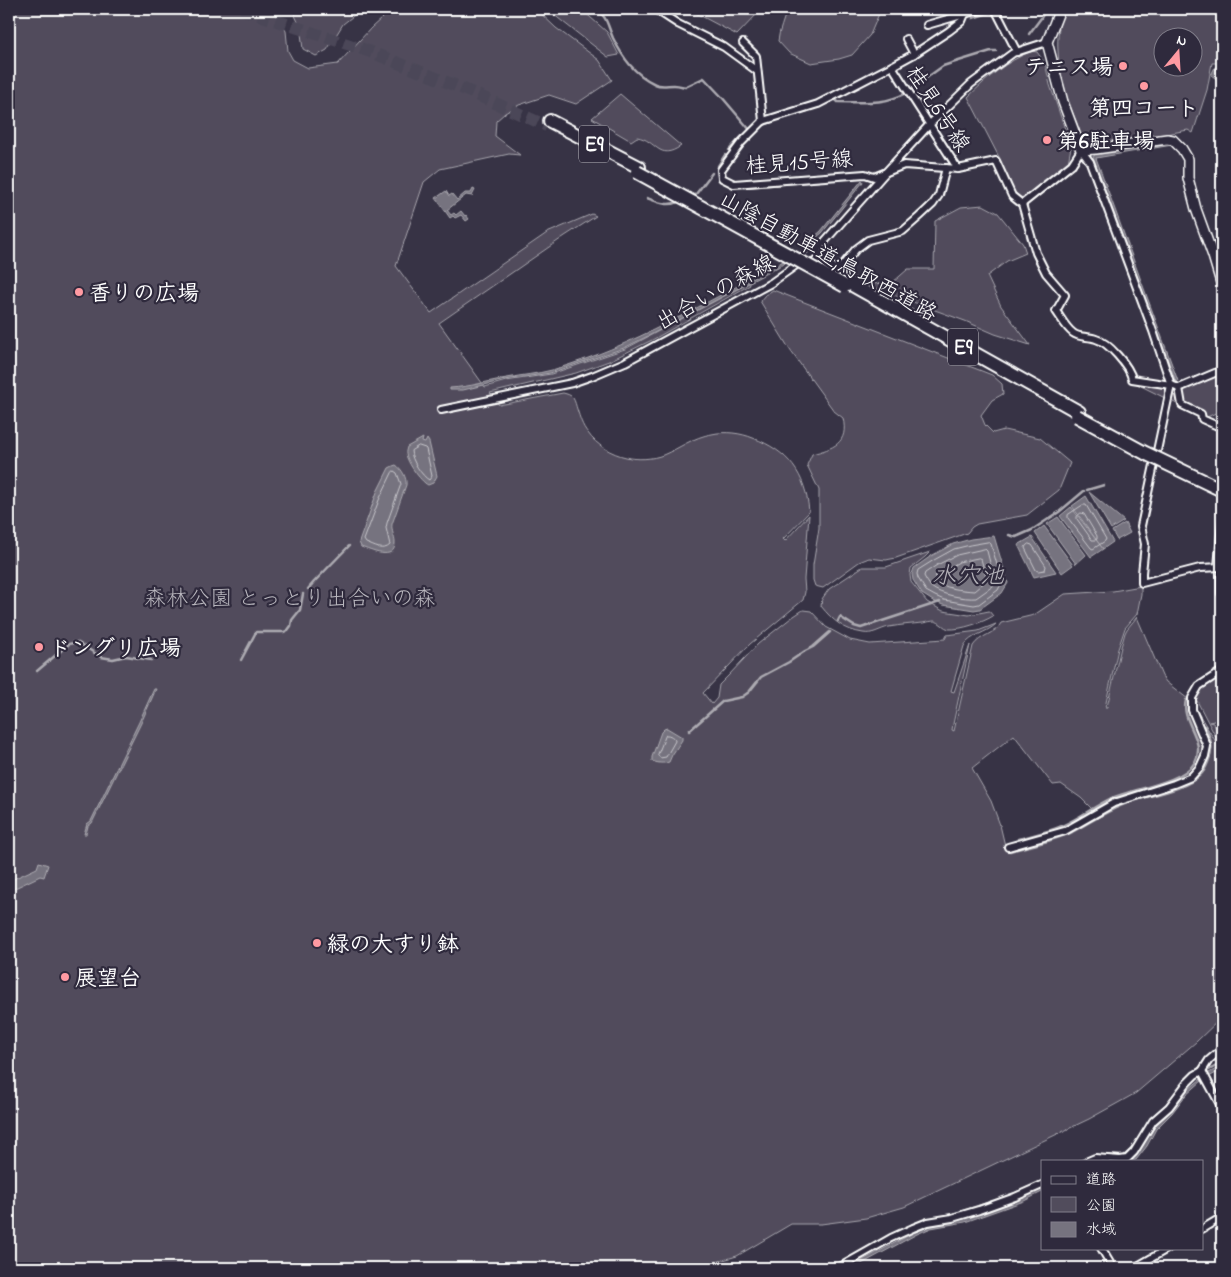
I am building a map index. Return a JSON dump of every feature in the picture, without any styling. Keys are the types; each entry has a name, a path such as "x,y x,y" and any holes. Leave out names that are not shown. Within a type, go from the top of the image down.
{"highway":[{"name":"山陰自動車道;鳥取西道路","path":"549,124 736,222 1145,452 1222,490"},
{"name":"山陰自動車道;鳥取西道路","path":"1078,414 1222,484"}],"street":[{"path":"655,9 678,24 724,47 757,71"},
{"name":"桂見15号線","path":"981,9 965,14 962,21 949,31 892,66 818,104 763,121 741,143 721,170 722,178 734,184 866,174 874,177 904,165 958,169 996,161 1012,196 1022,204 1036,253 1046,273 1065,295 1056,311 1064,323 1077,336 1095,338 1101,341 1117,355 1132,374 1132,379 1171,385"},
{"path":"995,9 1018,52"},
{"path":"1060,9 1048,42 1063,102 1081,150 1090,162 1153,331 1171,385 1141,526 1145,544 1142,583 1200,568 1221,570"},
{"path":"927,25 965,14"},
{"path":"906,39 914,54"},
{"name":"出合いの森線","path":"441,410 572,383 592,376 625,362 771,283 817,250 930,124 971,84 1013,54 1048,42"},
{"path":"743,44 756,56 763,121"},
{"name":"桂見6号線","path":"892,66 958,169"},
{"path":"1081,150 1096,150 1167,139 1173,140 1188,159 1188,178 1196,209 1222,286"},
{"path":"1022,204 1072,164 1081,150"},
{"path":"817,250 834,270 842,266 856,249 868,240 903,231 933,204 939,195 946,168"},
{"path":"1171,385 1179,388 1222,370"},
{"path":"1179,388 1182,405 1201,414 1202,419 1222,428"},
{"path":"1222,522 1222,593"},
{"path":"1008,847 1065,831 1114,803 1191,777 1200,767 1207,746 1192,710 1192,698 1199,686 1222,671"},
{"path":"1090,1160 1095,1158 1120,1160 1127,1158 1134,1152 1153,1121 1169,1107 1187,1083 1202,1071 1209,1060 1222,1049"},
{"path":"1202,1071 1222,1108"},
{"path":"838,1268 891,1238 913,1228 928,1222 952,1218 979,1210 1015,1197 1041,1184"},
{"path":"1204,1228 1222,1218"},
{"path":"1102,1250 1112,1268"},
{"path":"1134,1268 1165,1250"}],"green space":[{"name":"森林公園 とっとり出合いの森","path":"9,9 272,9 286,31 288,51 293,60 308,68 338,64 371,28 392,9 536,9 556,28 599,60 612,80 576,104 549,95 519,105 496,121 495,136 520,155 509,154 440,169 424,182 396,266 431,313 547,233 592,214 596,216 439,323 485,387 506,381 551,374 625,349 749,283 750,285 652,340 609,361 576,373 490,393 499,405 563,393 569,395 574,399 583,425 591,437 615,454 630,458 640,459 659,456 705,435 728,433 743,435 765,443 785,457 793,466 804,486 809,512 783,539 785,541 809,515 803,600 750,644 703,693 712,704 717,698 719,685 758,644 803,610 811,611 826,627 850,640 870,644 945,639 947,635 978,631 996,624 970,639 964,646 951,691 954,692 970,645 953,724 952,730 954,731 973,646 976,642 996,630 1001,623 1034,615 1065,594 1113,591 1141,586 1137,614 1125,628 1118,649 1105,707 1107,707 1125,633 1137,617 1162,676 1166,682 1188,699 1190,716 1202,743 1202,754 1197,765 1187,774 1176,779 1111,800 1093,810 1081,798 1061,784 1053,785 1014,735 972,768 991,801 1000,825 1006,850 1060,836 1123,802 1186,783 1197,776 1205,768 1210,750 1197,711 1216,742 1222,758 1222,1017 1196,1042 1136,1093 1089,1119 904,1207 866,1218 821,1224 791,1224 737,1256 696,1268 9,1268"},
{"path":"292,9 362,9 343,24 327,50 316,56 303,49 300,26"},
{"path":"547,9 581,9 607,32 619,55 608,57"},
{"path":"688,9 765,9 758,13 737,35"},
{"path":"784,9 881,9 870,35 852,55 811,63 789,53 778,41 786,11"},
{"name":"テニス場","path":"1064,9 1222,9 1222,63 1212,63 1207,90 1193,133 1188,130 1100,146 1087,142 1081,134 1064,88 1059,60 1058,41"},
{"path":"1032,51 1037,52 1045,63 1050,85 1071,147 1068,163 1025,197 1018,197 1014,194 1000,159 968,97 998,71"},
{"path":"620,94 681,146 667,152 662,151 644,139 637,137 631,141 592,118"},
{"path":"1093,157 1114,212 1111,213 1092,160"},
{"path":"983,205 998,213 1023,244 1026,253 1007,261 987,276 1001,306 1030,345 995,334 868,284 892,283 908,269 934,269 935,221 961,207"},
{"path":"773,290 992,375 1002,384 1003,394 992,400 981,415 985,425 993,433 1004,430 1040,438 1070,463 1059,490 1027,515 977,524 967,533 896,558 886,560 869,558 859,562 823,588 815,586 813,565 819,528 819,490 807,465 812,454 838,444 844,434 843,418 834,411 790,350 760,301"},
{"path":"1157,330 1176,382 1179,385 1172,381 1154,331"},
{"path":"1222,372 1222,410 1205,418 1185,408 1182,390"},
{"path":"1133,382 1175,389 1179,394 1181,406"},
{"path":"930,552 911,568 910,575 911,582 927,602 943,611 969,615 989,611 993,616 978,623 959,628 949,629 934,621 889,627 873,633 867,633 856,632 839,624 821,606 822,599 829,589 862,567 886,567"},
{"path":"1222,676 1222,715 1209,722 1213,723 1222,738 1222,749 1196,699 1202,688"}],"water":[{"path":"1215,67 1222,68 1222,83 1211,75"},
{"path":"1168,142 1172,145 1096,158 1178,381 1176,382 1093,157 1095,154"},
{"path":"862,178 744,188 744,187"},
{"path":"862,180 863,182 822,233 806,246 821,231"},
{"path":"473,189 475,190 472,196 466,195 447,210 451,215 454,213 456,215 461,211 469,219 466,221 461,215 450,218 436,198 446,191 449,196 452,194 457,200 465,193 471,193"},
{"path":"795,253 796,255 778,267 624,348 550,373 505,380 463,390 450,390 450,388 541,373 611,349 695,309 777,265"},
{"path":"423,438 422,442 425,443 427,439 429,442 437,476 433,483 428,485 421,480 406,455 407,447"},
{"path":"396,465 404,474 406,485 392,524 395,541 394,549 387,553 376,552 361,547 359,542 377,492 389,468"},
{"path":"1089,492 1124,521 1111,529"},
{"path":"1086,496 1113,542 1103,549 1072,506"},
{"path":"1071,507 1103,549 1091,557 1060,516"},
{"path":"1058,517 1086,555 1076,564 1047,524"},
{"path":"1125,523 1130,533 1117,540 1112,531"},
{"path":"1044,526 1073,565 1062,573 1035,533"},
{"name":"水穴池","path":"994,536 1008,583 1002,593 980,609 974,610 943,605 922,594 913,580 914,568 953,544"},
{"path":"1032,537 1056,572 1034,577 1018,545"},
{"path":"154,689 156,689 141,723 92,823 88,826 86,834 84,834 87,824 91,821"},
{"path":"667,728 682,737 682,740 669,762 660,763 652,761 661,732"},
{"path":"39,862 48,865 44,877 40,876 15,888 9,894 9,881 37,868"},
{"path":"1222,1066 1222,1070 1203,1080 1185,1096 1156,1129 1147,1146 1136,1160 1132,1160 1156,1125 1169,1113 1184,1093 1207,1074"},
{"path":"1041,1190 1041,1192 1024,1201 965,1222 931,1228 854,1268 848,1268 930,1226 964,1219 1024,1198"}],"waterway":[{"path":"594,9 605,18 621,52 630,65 641,75 662,86 675,85 685,87 704,78 750,130"},
{"path":"1029,34 1046,9"},
{"path":"973,18 991,12"},
{"path":"911,89 943,66 996,51"},
{"path":"833,100 835,99 838,102 873,102 898,97 906,93"},
{"path":"796,114 807,111"},
{"path":"764,125 774,121"},
{"path":"729,150 742,136"},
{"path":"718,166 725,155"},
{"path":"691,197 696,194 712,173"},
{"path":"647,198 668,204 681,201"},
{"path":"1087,490 1104,485"},
{"path":"1009,535 1016,537 1032,530 1059,512 1084,491"},
{"path":"308,589 349,546"},
{"path":"241,660 256,632 284,632 288,630 292,620 300,610 303,594"},
{"path":"838,621 840,617 861,628 940,602"},
{"path":"689,731 723,701 742,697 749,692 761,677 813,647 830,632"},
{"path":"37,671 69,644 77,642 101,657 113,659 126,656 151,660"},
{"path":"1018,839 1057,828 1112,798 1169,780 1189,769 1195,762 1198,746 1187,716 1186,700"},
{"path":"1010,851 1065,835 1122,805 1174,789 1192,781 1204,771 1211,753 1210,740 1205,726"},
{"path":"1207,1071 1222,1063"},
{"path":"1195,1071 1202,1066"},
{"path":"1125,1155 1133,1148 1151,1118 1167,1104 1182,1085"},
{"path":"1098,1155 1122,1156"},
{"path":"1082,1160 1090,1157"},
{"path":"1027,1189 1041,1182"},
{"path":"944,1217 991,1202"},
{"path":"1127,1268 1158,1250"}],"tunnel":[{"path":"241,9 368,51 459,87 547,126"}],"place":[{"name":"テニス場","path":"1123,66"},
{"name":"第四コート","path":"1144,86"},
{"name":"第6駐車場","path":"1047,140"},
{"name":"香りの広場","path":"79,292"},
{"name":"ドングリ広場","path":"39,647"},
{"name":"緑の大すり鉢","path":"317,943"},
{"name":"展望台","path":"65,977"}]}
